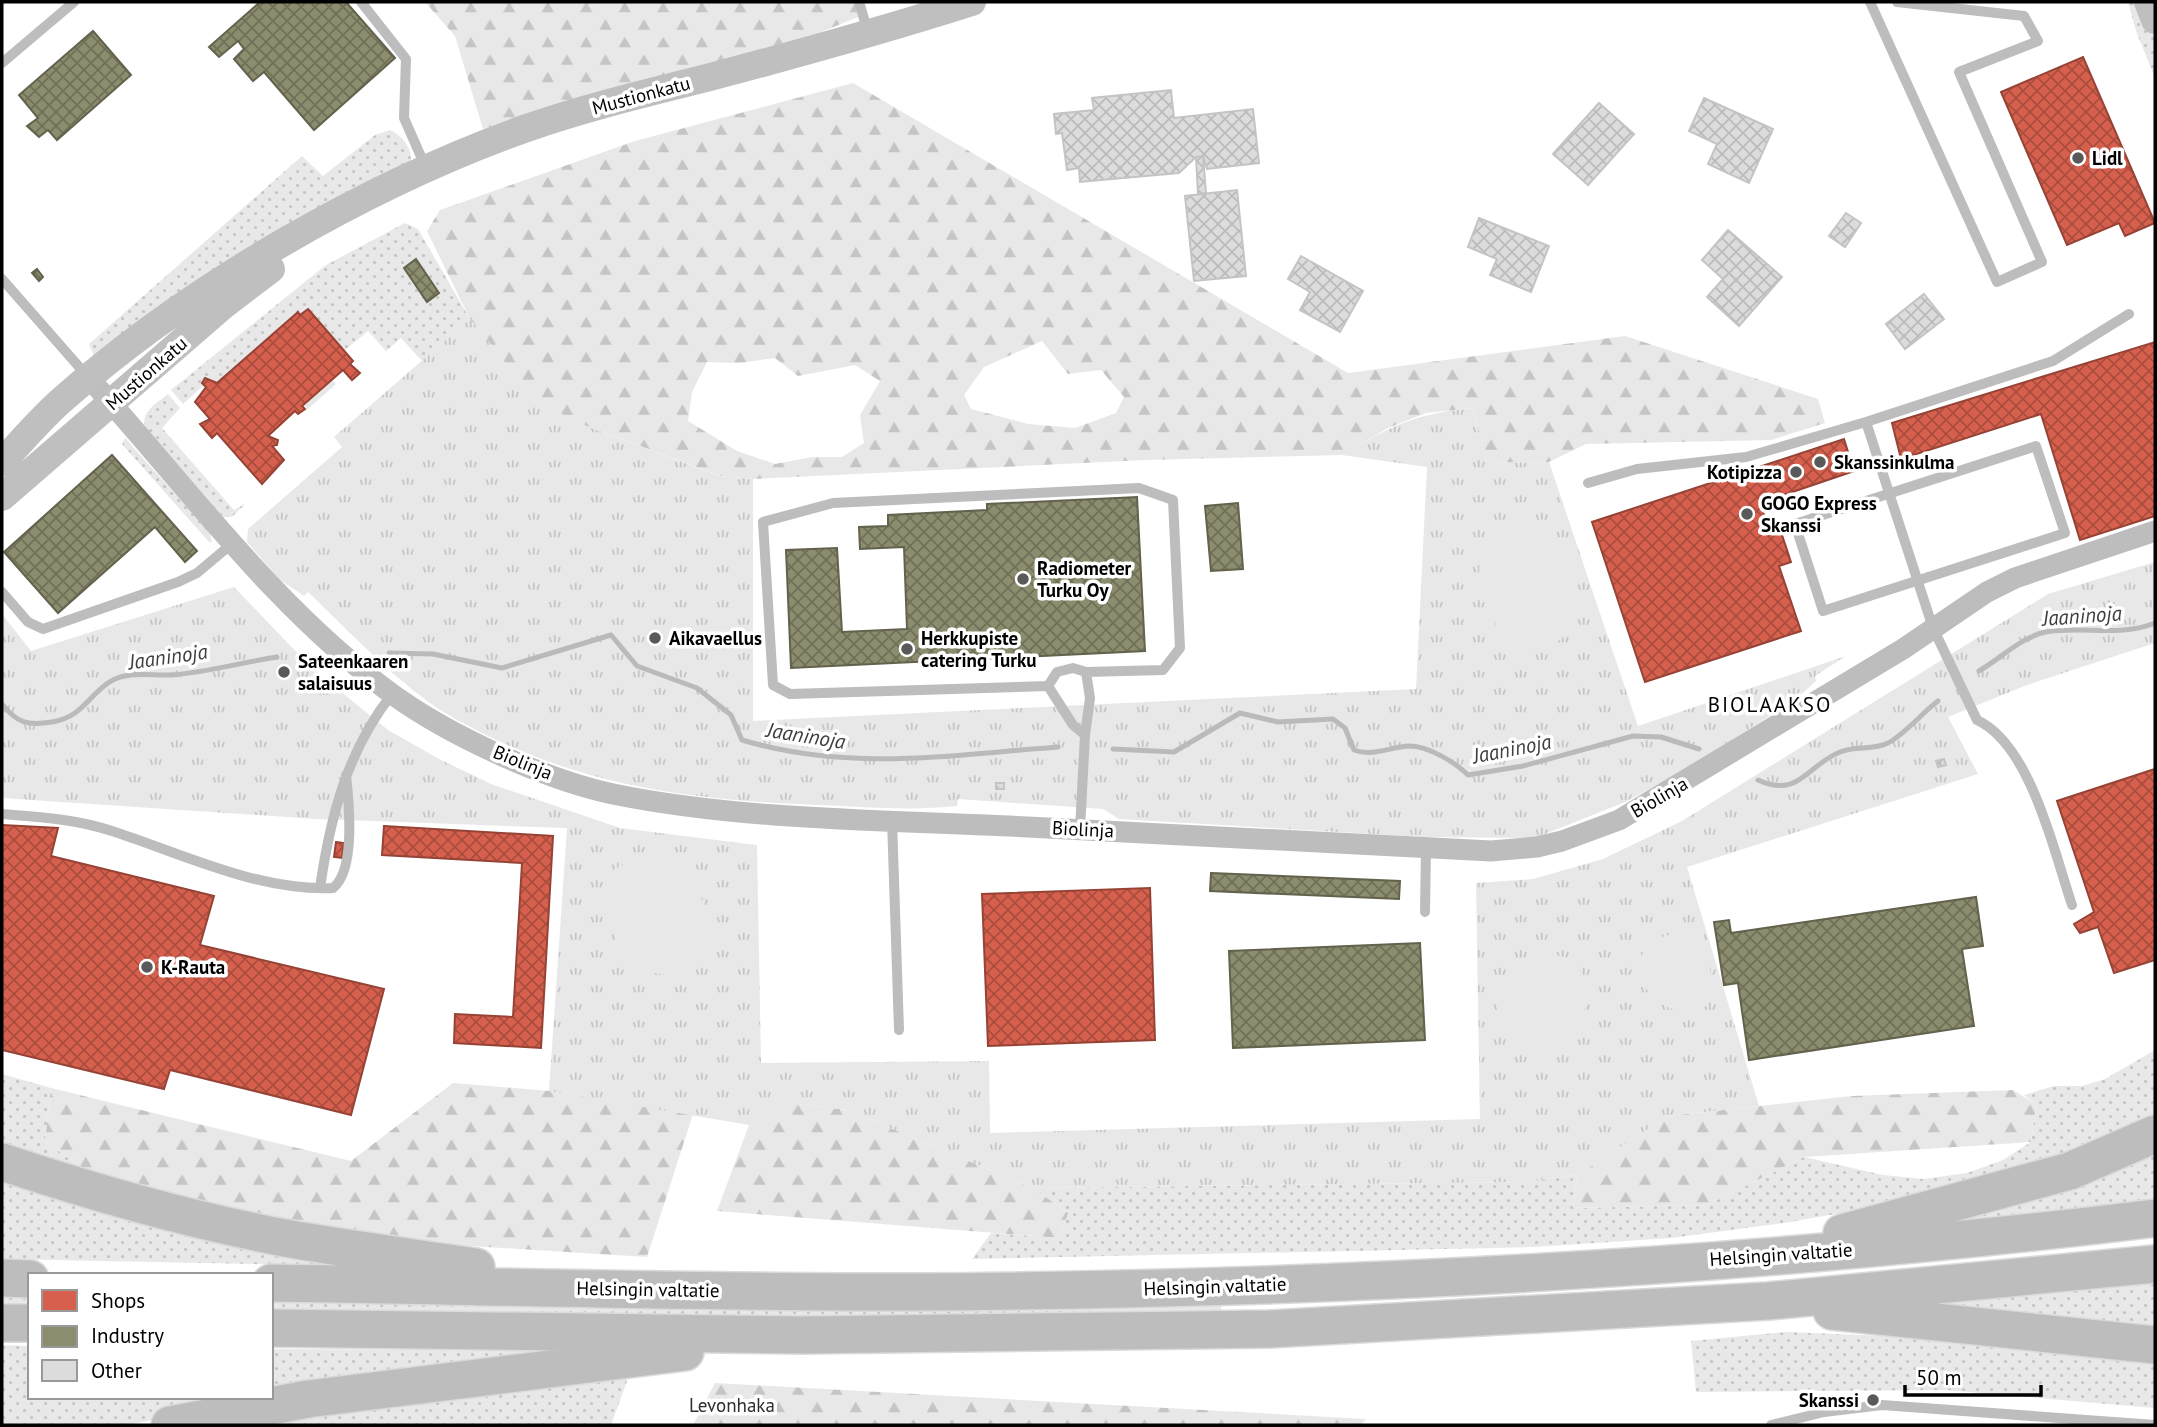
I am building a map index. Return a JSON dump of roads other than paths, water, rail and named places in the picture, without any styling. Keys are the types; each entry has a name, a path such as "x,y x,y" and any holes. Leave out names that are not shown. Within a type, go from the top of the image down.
{"highway":[{"path":"1764,1256 2070,1171 2155,1134"},
{"path":"2,1162 172,1212 294,1239 615,1288"},
{"name":"Helsingin valtatie","path":"273,1328 802,1335 1269,1307 2155,1218"},
{"name":"Helsingin valtatie","path":"273,1283 913,1292 1269,1307 1768,1301 2155,1264"},
{"path":"2,1278 28,1279"},
{"path":"1768,1301 1882,1318 2155,1345"},
{"path":"2,1323 28,1323"},
{"path":"170,1425 308,1399 598,1364 802,1335"}],"street":[{"name":"Mustionkatu","path":"2,462 60,401 88,377 225,279 363,199 525,129 595,107 869,35 972,2"},
{"path":"2148,2 2155,20"},
{"name":"Mustionkatu","path":"2,497 216,312 286,257 323,222"},
{"name":"Biolinja","path":"88,377 288,602 392,694 462,736 558,776 612,793 759,813 1491,851 1537,847 1619,820 1933,628 1987,592 2015,578 2155,531"}],"lane":[{"path":"2,63 74,2"},
{"path":"361,2 406,58 402,105 404,118 427,170"},
{"path":"859,2 869,35"},
{"path":"1870,2 1997,282 2042,262 1959,72 2038,41 2034,33 2024,16 1896,2"},
{"path":"2,279 88,377"},
{"path":"1588,483 1637,469 1746,457 1866,422 2053,361 2129,314"},
{"path":"1866,422 1933,628 1978,720 1992,727 2027,774 2072,905"},
{"path":"2036,446 2064,533 1823,611 1794,524 1888,494 2036,446"},
{"path":"1139,488 1173,500 1180,648 1163,670 1086,672 1073,668 1057,672 1048,686 790,694 773,685 763,522 833,503 1139,488"},
{"path":"2,592 28,622 43,629 178,582 197,573 234,542"},
{"path":"1080,829 1085,735 1090,698 1086,672"},
{"path":"1048,686 1073,725 1085,735"},
{"path":"320,888 329,828 346,775 361,741 392,694"},
{"path":"2,814 65,819 110,830 246,877 333,888 344,873 350,807 346,775"},
{"path":"892,820 899,1030"},
{"path":"1425,912 1426,848"},
{"path":"1771,1425 1824,1412 1882,1405 2155,1425"}],"waterway":[{"name":"Jaaninoja","path":"1979,671 2037,634 2060,630 2129,629 2155,623"},
{"name":"Jaaninoja","path":"389,653 433,654 502,668 611,635 637,666 697,688 731,715 742,740 821,756 860,758 938,757 1058,747"},
{"name":"Jaaninoja","path":"2,704 23,722 52,722 72,715 105,685 120,677 184,674 277,657"},
{"name":"Jaaninoja","path":"1758,780 1772,785 1793,783 1840,752 1888,743 1938,701"},
{"name":"Jaaninoja","path":"1113,749 1174,752 1240,713 1278,722 1333,719 1345,728 1354,750 1368,752 1416,747 1441,756 1468,775 1523,766 1633,736 1661,737 1699,749"}],"place":[{"name":"Lidl","path":"2078,158"},
{"name":"Skanssinkulma","path":"1820,462"},
{"name":"Kotipizza","path":"1796,472"},
{"name":"GOGO Express Skanssi","path":"1747,514"},
{"name":"Radiometer Turku Oy","path":"1023,579"},
{"name":"Aikavaellus","path":"655,638"},
{"name":"Herkkupiste catering Turku","path":"907,649"},
{"name":"Sateenkaaren salaisuus","path":"284,672"},
{"name":"K-Rauta","path":"147,967"},
{"name":"Skanssi","path":"1873,1400"}],"district":[{"name":"BIOLAAKSO","path":"1770,705"}],"park label":[{"name":"Levonhaka","path":"732,1405"}]}
